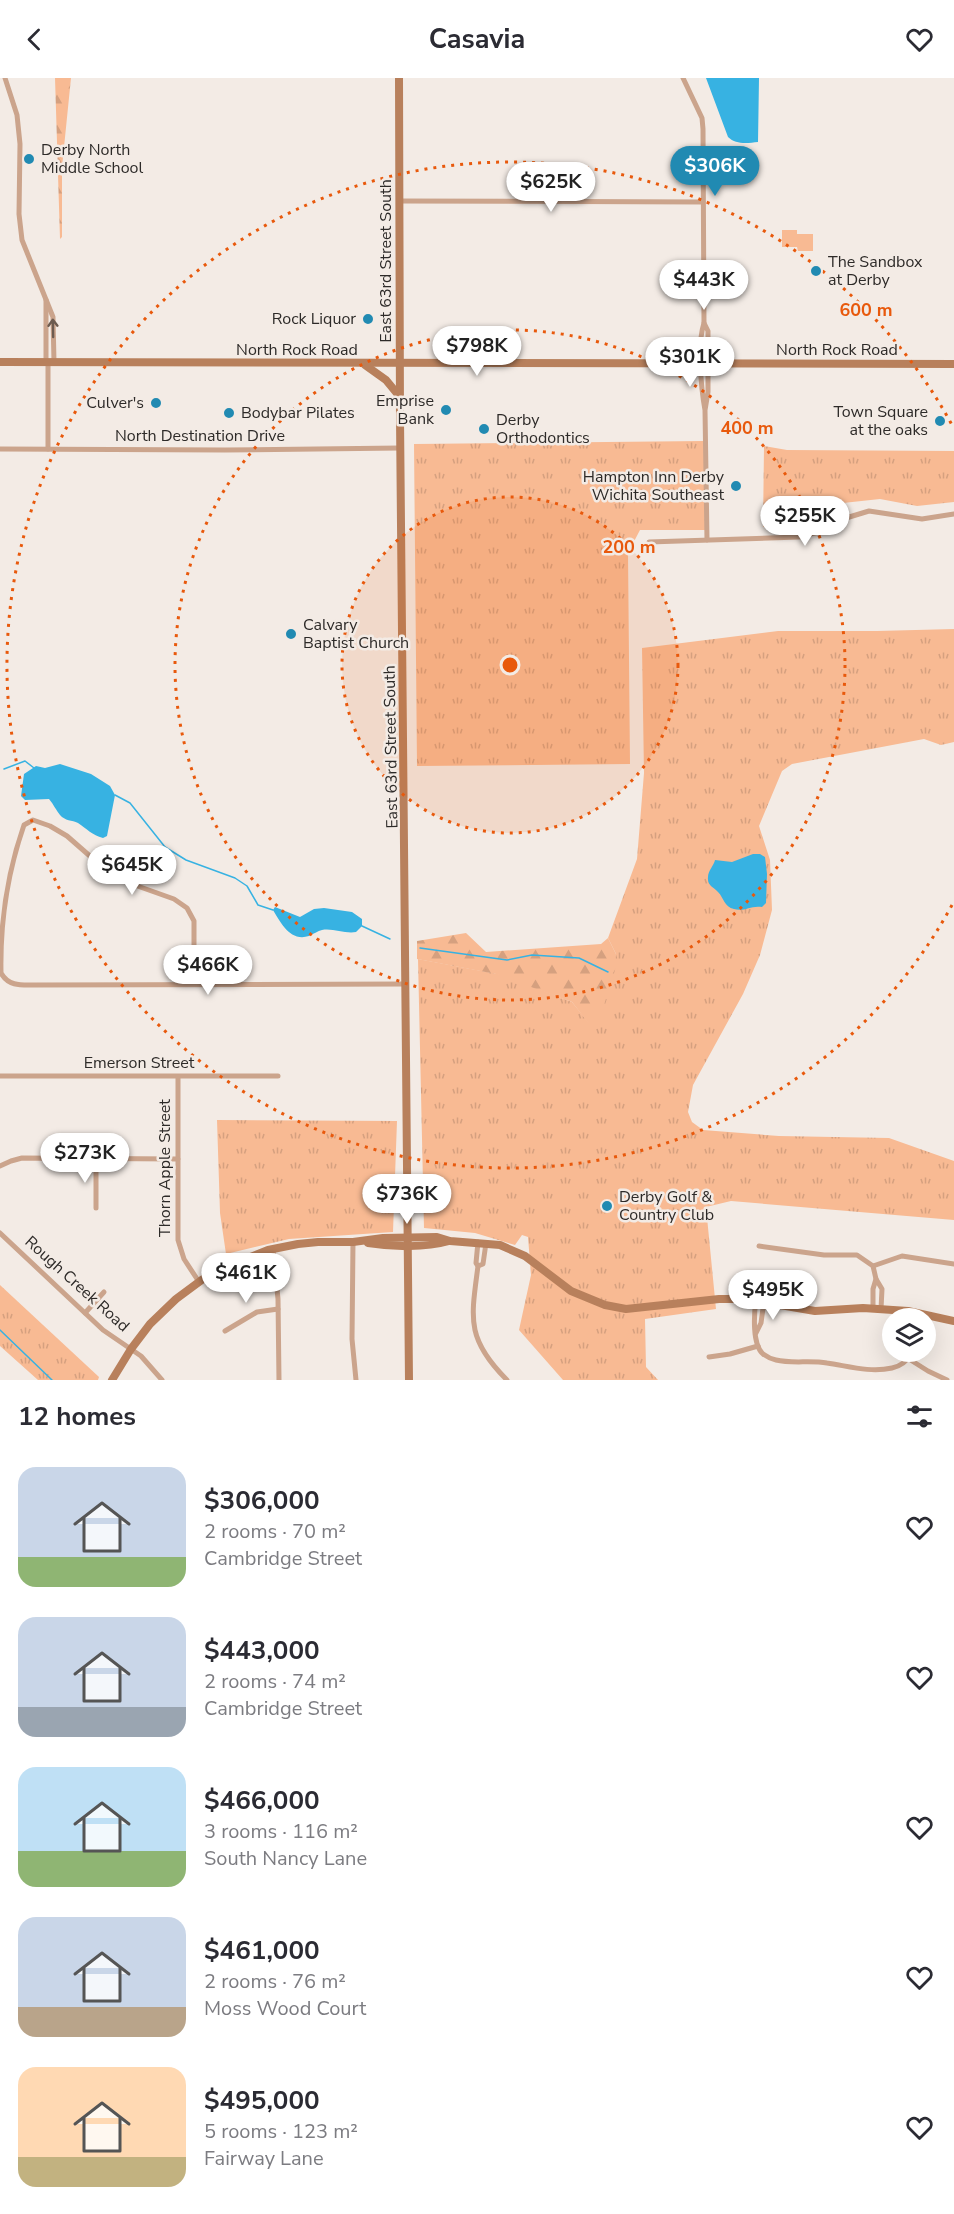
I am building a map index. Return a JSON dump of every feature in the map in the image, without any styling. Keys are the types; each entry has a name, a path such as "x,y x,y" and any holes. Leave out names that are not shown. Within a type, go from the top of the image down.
{"main road":[{"name":"East 63rd Street South","path":"399,78 399,364 409,1380"},
{"name":"North Rock Road","path":"0,362 954,364"},
{"path":"364,364 386,380 400,397"},
{"path":"112,1380 131,1349 161,1313 199,1282 233,1264 273,1249 298,1244 357,1242 384,1245 408,1241 437,1245 450,1241 500,1245 525,1256 571,1292 605,1305 626,1309 719,1299 760,1301 815,1311 882,1310"},
{"path":"936,1318 954,1320"}],"street":[{"path":"5,78 17,115 20,144 19,214 22,240 46,296 49,362 48,449"},
{"path":"683,78 702,118 704,322 700,333 705,363 702,392 705,410 707,540"},
{"path":"399,201 703,202"},
{"name":"North Destination Drive","path":"0,449 400,448"},
{"path":"649,542 799,537 822,531 846,518 869,511 922,519 954,514"},
{"path":"194,984 194,921 187,908 174,899 115,878 67,836 39,820 30,820 24,825 11,862 4,901 1,968 6,981 12,984 194,984 406,984"},
{"name":"Emerson Street","path":"0,1076 178,1080 278,1076"},
{"name":"Thorn Apple Street","path":"178,1080 178,1240 184,1259 199,1282"},
{"path":"0,1166 17,1159 178,1160"},
{"path":"96,1159 96,1208"},
{"name":"Rough Creek Road","path":"0,1233 112,1337 146,1360 162,1380"},
{"path":"356,1380 351,1339 357,1242"},
{"path":"482,1243 483,1264 478,1266 473,1311 474,1331 485,1356 502,1378"},
{"path":"759,1246 824,1255 857,1255 873,1266 876,1279 882,1289 877,1309"},
{"path":"273,1249 278,1309 279,1380"},
{"path":"873,1266 902,1256 954,1264"},
{"path":"85,1313 104,1292"},
{"path":"760,1301 761,1323 756,1333 758,1346 764,1354 774,1360 827,1363 860,1369 895,1368 904,1362"},
{"path":"225,1331 257,1312 278,1309"},
{"path":"709,1357 758,1346"},
{"path":"914,1362 946,1380"}],"green space":[{"path":"55,78 71,78 62,167 62,237 60,239"},
{"path":"782,230 797,230 797,234 813,234 813,251 798,251 797,247 782,247"},
{"path":"704,441 705,530 640,530 628,553 630,764 417,766 414,444"},
{"path":"764,446 787,450 954,451 954,502 917,506 880,499 843,503 824,516 793,526 763,527"},
{"path":"954,629 954,742 941,745 924,739 792,764 782,771 759,826 770,860 772,910 760,955 743,994 693,1085 688,1112 692,1122 703,1130 779,1136 889,1138 954,1161 954,1220 731,1201 706,1207 716,1309 645,1319 646,1367 658,1380 563,1380 519,1330 531,1275 528,1237 522,1235 515,1245 475,1233 424,1228 418,959 503,975 572,1002 589,1023 616,954 608,938 637,859 644,773 642,648 778,631"},
{"path":"466,933 486,952 601,944 608,938 616,954 615,970 604,1005 589,1024 572,1002 496,974 417,959 417,941"},
{"path":"217,1120 397,1121 393,1232 289,1239 226,1254 220,1213"},
{"path":"0,1285 99,1377 98,1380 38,1380 0,1346"}],"water":[{"path":"706,78 759,78 758,142 738,142 728,137"},
{"path":"60,764 91,774 110,786 115,795 107,836 99,837 78,823 64,818 49,799 25,800 21,796 24,774 36,766 45,768"},
{"path":"753,854 765,857 766,903 762,907 741,910 731,908 710,884 709,873 715,860 732,862"},
{"path":"275,907 300,917 314,909 324,908 352,912 362,919 362,926 356,932 320,930 309,936 296,936 283,926 273,910"}],"waterway":[{"path":"4,769 25,761 34,768"},
{"path":"115,795 130,803 165,847 186,860 235,878 247,886 258,905 273,910"},
{"path":"362,926 390,939"},
{"path":"420,948 507,960 532,955 579,958 608,972"},
{"path":"0,1330 52,1380"}],"place":[{"name":"Derby North Middle School","path":"29,159"},
{"name":"The Sandbox at Derby","path":"816,271"},
{"name":"Rock Liquor","path":"368,319"},
{"name":"Culver's","path":"156,403"},
{"name":"Emprise Bank","path":"446,410"},
{"name":"Bodybar Pilates","path":"229,413"},
{"name":"Town Square at the oaks","path":"940,421"},
{"name":"Derby Orthodontics","path":"484,429"},
{"name":"Hampton Inn Derby Wichita Southeast","path":"736,486"},
{"name":"Calvary Baptist Church","path":"291,634"},
{"name":"Derby Golf & Country Club","path":"607,1206"}]}
